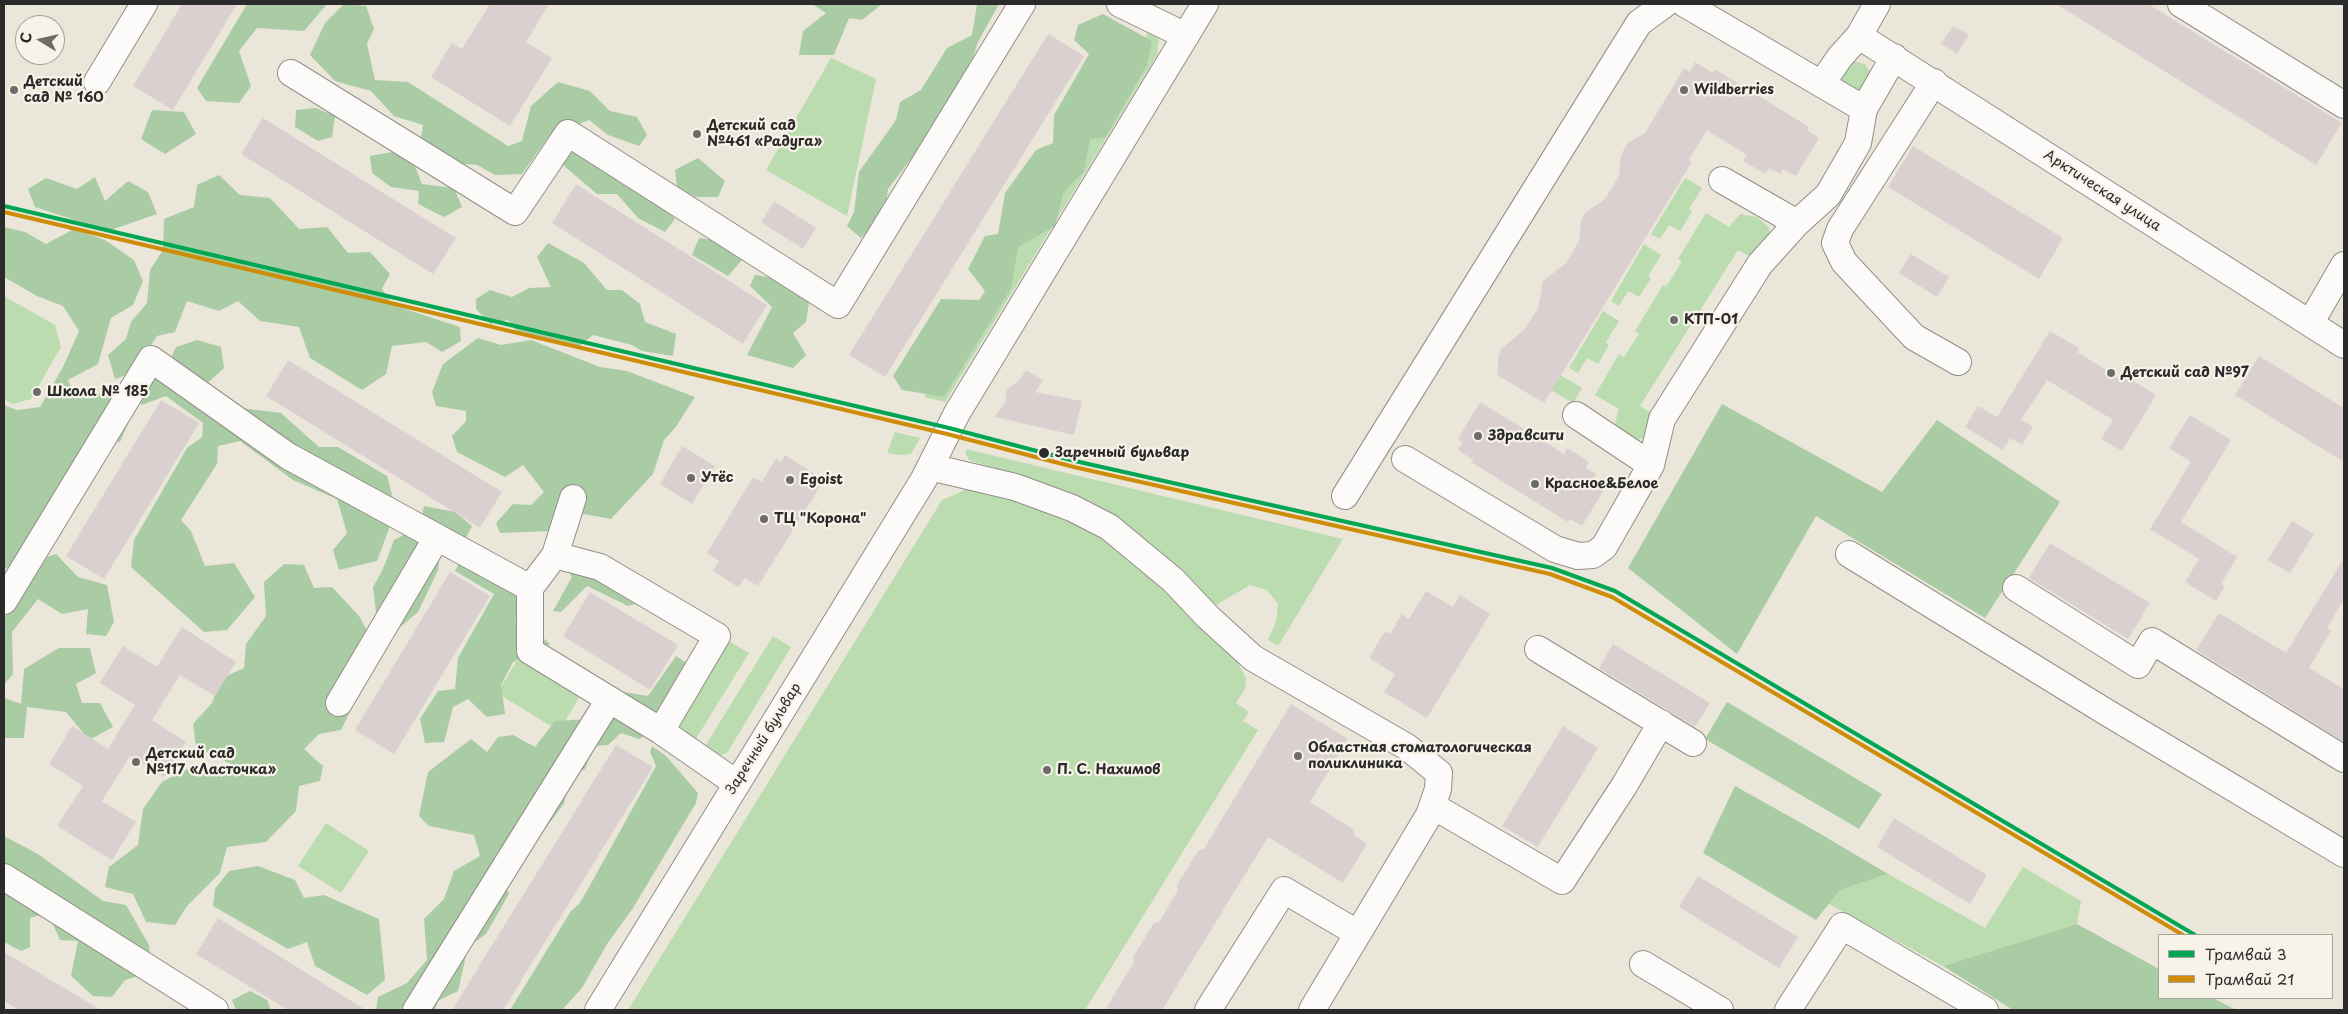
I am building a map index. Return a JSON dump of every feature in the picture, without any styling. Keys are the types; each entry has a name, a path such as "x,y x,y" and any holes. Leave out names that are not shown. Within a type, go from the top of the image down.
{"street":[{"path":"97,82 144,4"},
{"path":"291,74 515,212 568,133 838,305 1022,4"},
{"path":"1120,4 1186,36"},
{"name":"Заречный бульвар","path":"598,1010 930,467 957,413 1205,4"},
{"path":"1345,496 1639,23 1665,4"},
{"path":"1685,4 1864,109"},
{"path":"1822,83 1840,57 1859,36 1877,4"},
{"path":"2181,4 2344,105"},
{"name":"Арктическая улица","path":"1859,36 2344,344"},
{"path":"1405,459 1555,549 1578,556 1593,555 1604,547 1651,465 1662,419 1760,264 1797,223 1828,195 1858,143 1864,109 1894,57"},
{"path":"1934,82 1840,229 1835,243 1844,262 1914,337 1958,362"},
{"path":"1722,180 1797,223"},
{"path":"2311,322 2344,265"},
{"path":"4,601 151,359 288,456 530,588"},
{"path":"1576,415 1651,465"},
{"path":"930,467 1015,487 1072,508 1109,527 1172,580 1208,617 1253,658 1406,747 1439,773 1438,789 1433,806 1312,1010"},
{"path":"574,498 555,555 530,588 530,651 661,731 736,783"},
{"path":"339,703 437,537"},
{"path":"1849,554 2106,712 2344,854"},
{"path":"555,555 600,567 717,636 661,731"},
{"path":"2016,588 2138,665 2152,641 2344,759"},
{"path":"1538,649 1693,743"},
{"path":"416,1010 609,700"},
{"path":"1433,806 1562,881 1624,786 1661,723"},
{"path":"4,877 207,1008"},
{"path":"1208,1010 1284,890 1357,933"},
{"path":"1788,1010 1842,926 1985,1010"},
{"path":"1643,964 1720,1010"}],"green space":[{"path":"247,4 327,4 304,31 257,28 239,51 251,86 239,103 206,101 197,88"},
{"path":"344,4 366,6 374,29 367,44 375,80 408,82 508,146 522,141 531,106 558,82 590,91 610,111 637,117 647,135 639,146 608,135 589,120 549,136 522,174 495,175 477,165 444,162 420,145 423,125 394,116 371,91 335,81 310,55 325,23"},
{"path":"812,4 882,4 862,20 849,18 834,55 799,55 803,31 826,13"},
{"path":"977,4 999,4 978,42 955,113 919,148 888,189 885,213 861,238 847,226 854,212 859,172 896,120 900,102 921,90 947,48 972,35"},
{"path":"1103,14 1152,41 1147,65 1105,138 1090,139 1084,171 1063,193 1055,226 1018,247 1011,288 944,397 902,390 893,376 941,299 979,300 985,291 968,269 985,236 998,234 1005,193 1036,150 1053,143 1054,115 1089,54 1074,40 1078,25"},
{"path":"1150,29 1159,40 1157,55 945,402 924,397"},
{"path":"831,58 876,79 847,216 766,170"},
{"path":"1853,61 1865,64 1870,72 1865,89 1855,93 1839,80"},
{"path":"316,108 335,116 332,137 318,141 295,127 296,110"},
{"path":"152,110 184,112 196,134 165,154 141,139"},
{"path":"568,150 610,155 627,186 652,194 675,219 665,232 638,218 617,194 597,194 563,165"},
{"path":"392,152 414,164 422,184 454,188 462,207 444,217 418,204 419,191 391,187 372,173 370,156"},
{"path":"698,158 725,181 718,197 695,197 677,187 675,170"},
{"path":"219,175 240,195 270,198 299,229 327,227 348,253 370,252 390,274 382,289 393,305 460,327 461,341 442,352 426,342 392,346 386,374 362,390 310,358 299,327 260,321 238,301 219,311 187,301 175,332 157,336 134,372 115,379 108,355 126,339 131,322 147,303 150,270 163,250 164,219 194,207 197,185"},
{"path":"95,177 105,201 128,181 148,192 157,214 108,231 35,207 28,189 46,178 77,189"},
{"path":"1685,178 1702,188 1689,209 1692,212 1680,231 1669,225 1660,239 1651,234"},
{"path":"1706,213 1729,227 1740,214 1757,217 1769,227 1770,235 1751,257 1738,250 1640,406 1658,417 1650,436 1632,439 1617,429 1615,423 1619,409 1595,395 1619,354 1624,357 1639,334 1635,331 1663,285 1666,287 1682,262 1678,259"},
{"path":"4,227 25,232 46,244 74,229 105,240 134,260 143,281 133,305 111,318 98,364 68,380 75,397 107,392 130,419 120,442 89,444 9,567 4,569 4,405 17,410 40,407 63,367 79,331 63,306 37,296 4,277"},
{"path":"699,238 722,241 742,260 728,276 692,255"},
{"path":"548,243 584,263 607,290 622,290 640,304 645,322 676,334 673,356 642,351 632,345 593,335 578,347 519,335 508,320 490,324 476,309 476,299 490,290 512,297 529,288 551,287 537,257"},
{"path":"1644,244 1661,255 1648,276 1651,278 1639,297 1628,291 1619,306 1611,301"},
{"path":"755,275 774,278 809,302 806,322 793,333 806,355 793,368 747,355 772,307 750,286"},
{"path":"4,296 55,325 61,347 31,399 12,404 4,399"},
{"path":"1603,311 1619,321 1606,342 1609,345 1598,364 1587,358 1578,373 1569,368"},
{"path":"478,338 501,345 531,340 600,367 627,371 695,397 675,428 664,440 653,474 611,519 573,512 553,531 500,533 496,523 513,504 531,505 544,492 523,465 505,477 457,452 452,436 466,421 466,411 436,406 432,392 443,364"},
{"path":"197,340 221,347 224,368 200,390 216,405 281,413 319,447 338,447 387,476 396,510 377,561 339,570 333,550 347,533 337,499 293,480 240,441 218,446 217,464 181,520 191,531 205,566 234,563 255,597 227,630 204,632 131,567 134,540 187,448 202,437 203,423 166,396 142,405 126,385 164,372 176,347"},
{"path":"1560,375 1582,388 1573,403 1551,390"},
{"path":"1722,404 1882,492 1937,420 2060,502 1985,618 1816,516 1737,654 1628,568"},
{"path":"895,432 920,438 911,454 887,453"},
{"path":"966,449 1343,539 1278,646 1268,640 1276,622 1278,604 1267,590 1250,585 1216,605 1134,530 1078,498 1051,486 969,460 966,455"},
{"path":"967,489 1011,498 1071,521 1102,538 1127,556 1234,656 1246,678 1245,689 1236,703 1249,712 1243,721 1258,730 1085,1010 628,1010 942,500"},
{"path":"424,506 455,512 472,526 461,548 441,549 438,570 418,612 398,629 376,612 373,587 383,569 394,540 420,526"},
{"path":"56,554 78,577 107,585 114,622 106,636 86,634 88,609 62,614 38,599 12,632 13,674 4,685 4,591 33,561"},
{"path":"463,556 527,602 515,618 550,644 513,662 501,685 505,714 487,717 468,699 453,707 444,742 425,743 420,719 438,691 455,689 458,658 494,594 455,571"},
{"path":"284,564 304,565 314,588 332,587 359,616 379,653 341,730 319,734 304,749 323,766 320,781 299,786 296,811 266,842 227,847 220,873 187,906 175,925 146,922 133,894 105,887 109,867 138,845 143,809 162,782 193,766 222,777 231,764 196,747 193,724 212,703 220,679 244,668 246,644 266,616 264,582"},
{"path":"565,566 587,568 639,603 628,606 587,586 561,612 553,611 572,577"},
{"path":"773,636 791,647 727,753 716,757 702,751"},
{"path":"725,639 749,653 692,745 679,731 678,725"},
{"path":"59,648 90,648 96,673 76,684 82,703 100,703 113,727 89,740 66,712 27,707 24,738 5,738 5,698 21,704 24,669"},
{"path":"676,656 691,666 654,731 639,739 621,733 608,745 594,746 585,769 569,779 564,804 538,838 499,871 509,894 486,934 468,947 458,991 438,1001 435,1010 376,1010 378,997 407,983 427,960 424,919 444,899 454,871 480,856 474,835 429,826 419,816 428,772 471,739 487,752 498,737 513,735 535,747 555,721 590,719 611,690 648,696"},
{"path":"518,659 580,696 559,731 497,693"},
{"path":"1727,702 1882,794 1859,829 1705,739"},
{"path":"652,746 666,756 698,793 696,803 633,908 607,944 582,988 562,1010 510,1010 571,911 579,904 588,889 656,766 650,752"},
{"path":"1735,786 1888,874 1840,890 1816,920 1703,853"},
{"path":"326,823 369,851 341,893 298,866"},
{"path":"4,836 38,854 103,901 126,905 149,945 151,972 125,980 112,997 93,996 71,976 78,941 60,940 48,913 30,918 30,947 21,951 4,942 4,893 19,891 4,864"},
{"path":"258,866 295,880 304,898 324,895 379,919 385,980 367,995 315,966 307,942 288,949 213,906 215,889 229,871"},
{"path":"2023,867 2081,901 2077,924 1943,966 1829,904 1840,890 1888,874 1985,928"},
{"path":"2077,924 2158,968 2158,999 2215,999 2236,1010 2013,1010 1943,966"},
{"path":"250,991 267,1000 271,1010 236,1010 232,1000"}],"building":[{"path":"182,4 237,4 173,110 133,86"},
{"path":"490,4 549,4 526,42 552,58 510,126 431,77 452,43 462,49"},
{"path":"2056,4 2148,4 2342,123 2316,165"},
{"path":"1953,26 1969,35 1957,54 1941,44"},
{"path":"1048,34 1084,56 885,377 849,355"},
{"path":"1695,62 1713,73 1715,69 1809,127 1807,130 1819,138 1796,176 1783,169 1780,174 1769,168 1765,174 1743,161 1747,155 1707,130 1689,160 1692,162 1544,403 1497,375 1499,355 1502,348 1524,330 1538,308 1543,281 1566,263 1579,241 1581,221 1584,214 1605,199 1619,176 1621,156 1628,143 1645,133 1684,68 1690,72"},
{"path":"263,118 456,238 433,274 241,154"},
{"path":"1913,146 2063,238 2039,279 1888,187"},
{"path":"576,184 767,305 743,344 552,223"},
{"path":"774,201 816,228 803,249 761,222"},
{"path":"1911,254 1949,277 1937,297 1899,273"},
{"path":"2050,331 2079,348 2077,352 2124,381 2127,377 2156,395 2122,451 2101,439 2113,420 2047,380 2021,420 2033,427 2022,445 2010,438 2003,450 1965,427 1978,406 1997,417"},
{"path":"2259,356 2344,408 2344,462 2235,395"},
{"path":"288,360 502,492 480,528 266,396"},
{"path":"1026,370 1043,380 1035,392 1082,401 1074,435 995,417 1005,402 1007,389 1019,381"},
{"path":"161,400 199,423 104,579 66,556"},
{"path":"1480,402 1564,454 1567,448 1589,462 1586,468 1596,474 1593,480 1605,488 1582,526 1570,519 1568,522 1471,462 1473,460 1458,450 1463,442 1458,439"},
{"path":"2190,415 2231,440 2181,522 2237,557 2221,584 2225,586 2216,601 2185,582 2199,559 2150,529 2191,462 2169,448"},
{"path":"682,446 715,466 692,504 660,484"},
{"name":"ТЦ \"Корона\"","path":"785,455 824,480 758,586 745,578 738,587 713,571 719,561 707,553 753,477 762,482 776,458 781,462"},
{"path":"2292,521 2314,534 2290,573 2268,560"},
{"path":"2050,543 2150,603 2128,639 2029,578"},
{"path":"2344,558 2344,599 2327,628 2331,631 2309,668 2344,689 2344,742 2196,650 2219,613 2286,653"},
{"path":"450,572 490,596 394,754 355,730"},
{"path":"1426,591 1453,607 1460,595 1490,614 1427,718 1384,692 1395,674 1369,658 1385,631 1390,634 1402,614 1409,619"},
{"path":"590,592 678,645 650,690 563,636"},
{"path":"182,627 236,662 215,696 180,675 152,720 186,742 164,777 130,756 102,801 136,822 112,860 57,826 83,786 49,764 72,726 108,749 135,705 100,683 123,646 157,667"},
{"path":"1613,644 1710,703 1695,727 1599,668"},
{"path":"1291,704 1348,739 1310,802 1353,829 1355,836 1367,844 1343,883 1268,837 1162,1010 1105,1010 1134,962 1133,957 1154,923 1159,922 1178,890 1177,885 1198,851 1204,849"},
{"path":"1563,726 1598,748 1538,847 1502,826"},
{"path":"616,745 653,767 503,1010 452,1010"},
{"path":"1894,818 1987,875 1970,904 1877,847"},
{"path":"1698,876 1798,937 1779,968 1679,907"},
{"path":"218,918 366,1010 288,1010 196,954"},
{"path":"4,952 101,1010 19,1010 4,1001"}],"tram line":[{"name":"3","path":"4,206 949,428 1075,461 1552,568 1615,591 2193,934"},
{"name":"21","path":"4,212 947,434 1074,467 1550,574 1612,597 2181,934"}],"place":[{"name":"Детский сад № 160","path":"14,90"},
{"name":"Wildberries","path":"1684,90"},
{"name":"Детский сад №461 «Радуга»","path":"697,134"},
{"name":"КТП-01","path":"1674,320"},
{"name":"Детский сад №97","path":"2111,373"},
{"name":"Школа № 185","path":"37,392"},
{"name":"Здравсити","path":"1478,436"},
{"name":"Заречный бульвар","path":"1044,453"},
{"name":"Утёс","path":"691,478"},
{"name":"Egoist","path":"790,480"},
{"name":"Красное&Белое","path":"1535,484"},
{"name":"ТЦ \"Корона\"","path":"764,519"},
{"name":"Областная стоматологическая поликлиника","path":"1298,756"},
{"name":"Детский сад №117 «Ласточка»","path":"136,762"},
{"name":"П. С. Нахимов","path":"1047,770"}]}
